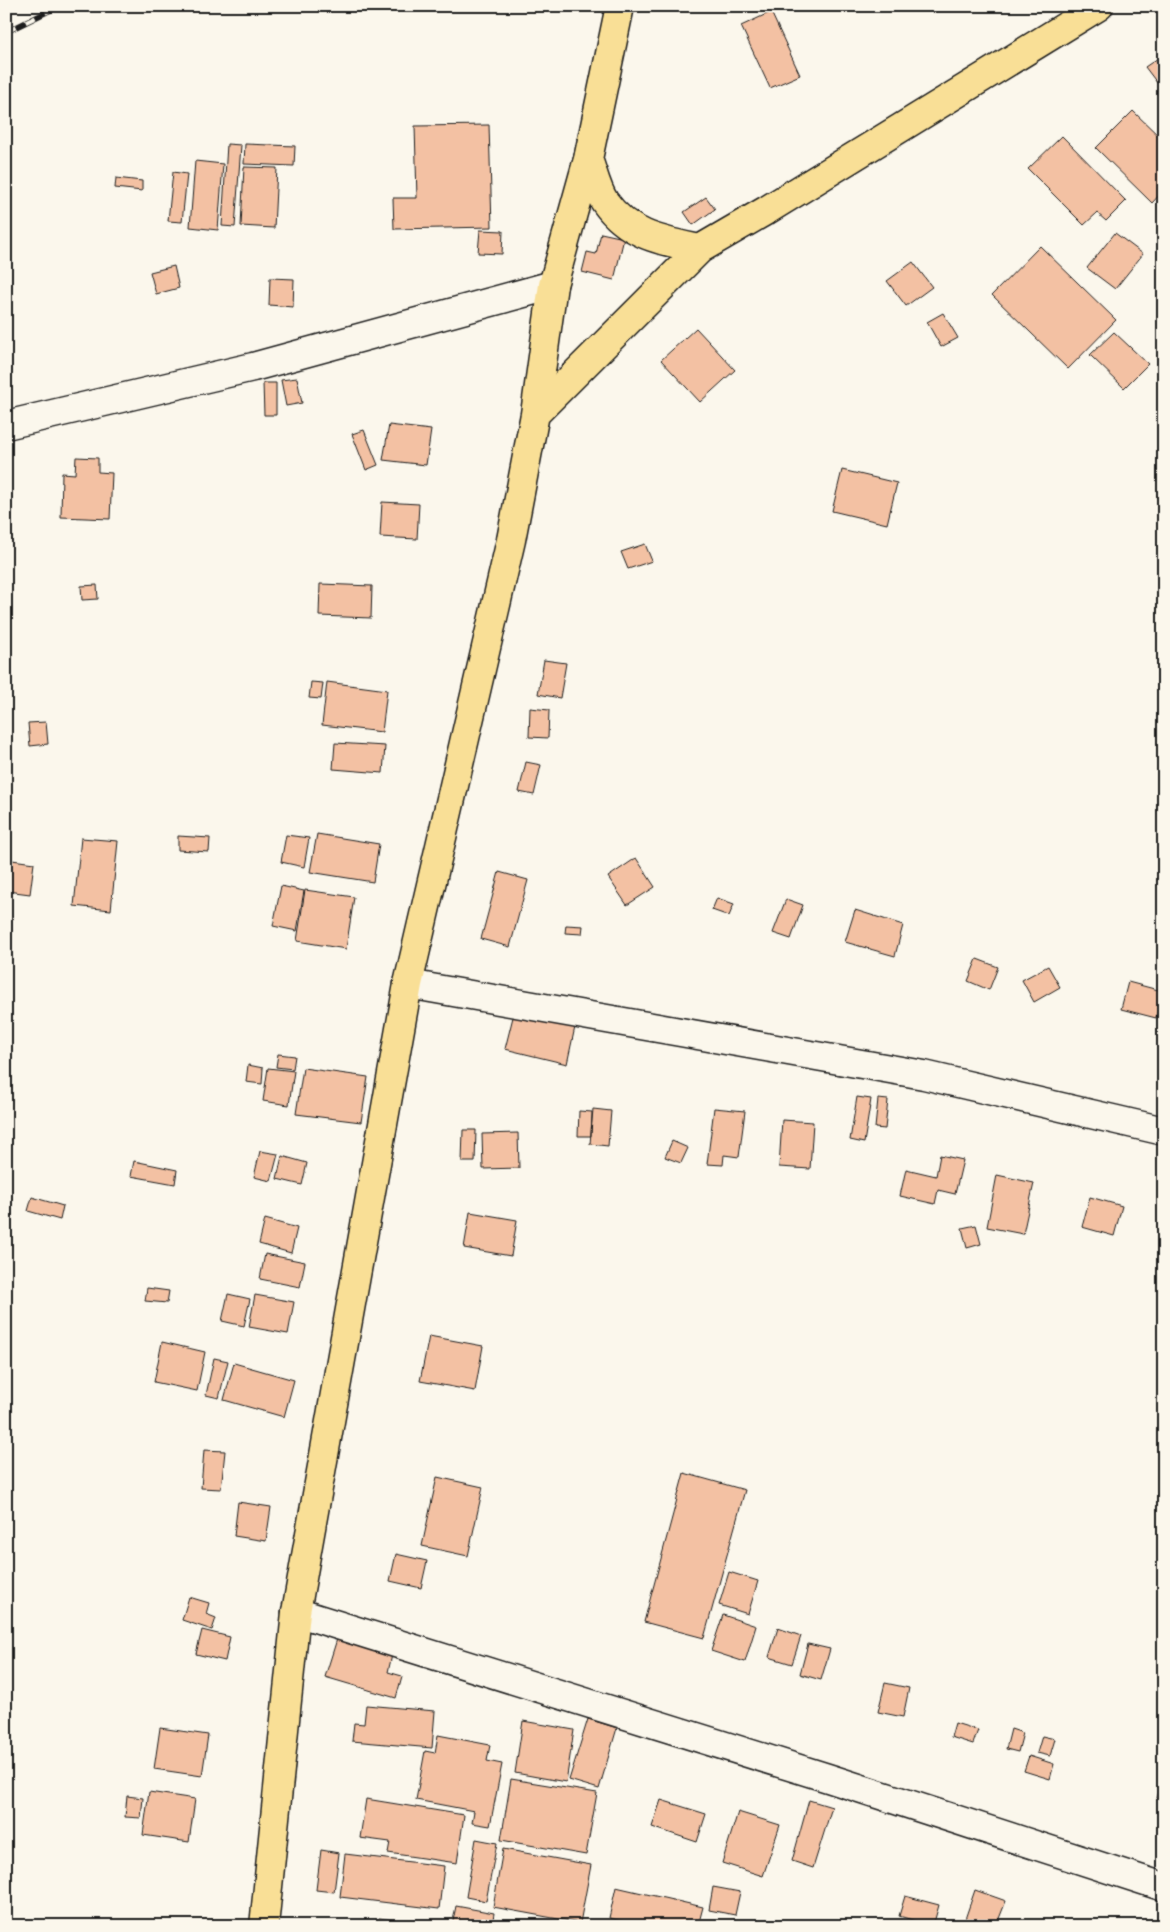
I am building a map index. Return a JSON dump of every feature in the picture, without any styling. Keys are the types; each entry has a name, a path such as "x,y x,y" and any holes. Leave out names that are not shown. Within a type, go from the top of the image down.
{"main road":[{"path":"264,1926 296,1612 408,984 511,540 535,414 553,285 588,159 620,6"},
{"path":"535,414 700,249 767,210 1099,6"},
{"path":"588,159 604,202 626,223 650,238 700,249"}],"street":[{"path":"6,425 254,366 553,285"},
{"path":"408,984 924,1075 1164,1131"},
{"path":"296,1612 828,1778 1164,1888"}],"building":[{"path":"771,12 800,75 770,88 741,26"},
{"path":"1164,54 1164,92 1145,67"},
{"path":"1133,111 1164,141 1164,190 1152,203 1096,148"},
{"path":"489,125 492,227 394,229 393,198 417,198 415,126"},
{"path":"1062,136 1126,201 1106,221 1097,213 1084,225 1028,169"},
{"path":"227,144 241,145 235,227 222,226"},
{"path":"245,144 295,146 294,166 244,164"},
{"path":"195,161 223,164 218,230 190,227"},
{"path":"244,167 277,168 274,228 241,226"},
{"path":"173,172 187,174 182,222 168,221"},
{"path":"116,178 142,181 142,191 115,188"},
{"path":"706,197 715,209 693,225 684,212"},
{"path":"480,230 503,231 502,254 478,253"},
{"path":"601,233 624,238 614,280 582,272 587,252 596,254"},
{"path":"1115,233 1143,254 1115,289 1087,268"},
{"path":"1040,246 1116,320 1068,369 992,295"},
{"path":"913,262 932,287 906,306 887,281"},
{"path":"174,266 179,288 156,294 150,272"},
{"path":"270,278 294,279 293,307 269,305"},
{"path":"943,313 958,338 941,347 927,322"},
{"path":"696,328 735,370 700,402 661,360"},
{"path":"1114,332 1148,364 1124,388 1090,355"},
{"path":"297,378 302,403 286,406 281,380"},
{"path":"263,383 276,383 276,415 264,415"},
{"path":"389,425 431,430 426,465 383,460"},
{"path":"364,430 378,465 366,470 352,434"},
{"path":"76,457 98,458 98,472 112,473 110,519 61,517 62,473 75,474"},
{"path":"842,470 897,483 887,524 832,511"},
{"path":"382,502 419,504 417,539 380,537"},
{"path":"645,544 652,561 628,569 621,552"},
{"path":"320,584 372,586 371,618 319,616"},
{"path":"97,585 98,599 82,600 81,586"},
{"path":"544,660 566,663 560,698 538,694"},
{"path":"311,682 323,683 321,699 309,698"},
{"path":"327,682 387,690 382,732 322,725"},
{"path":"530,708 549,710 548,738 529,737"},
{"path":"46,722 48,744 30,746 28,723"},
{"path":"335,743 385,746 383,773 333,769"},
{"path":"526,762 541,765 534,795 519,792"},
{"path":"317,834 379,844 373,882 310,872"},
{"path":"286,835 309,838 304,867 281,862"},
{"path":"178,836 210,838 209,852 178,850"},
{"path":"81,838 118,841 111,910 74,906"},
{"path":"636,858 655,887 627,905 608,877"},
{"path":"12,860 34,863 30,894 7,891"},
{"path":"499,872 528,880 510,947 481,939"},
{"path":"281,886 304,891 297,931 273,926"},
{"path":"305,890 354,897 346,949 297,941"},
{"path":"717,898 734,904 729,916 712,910"},
{"path":"786,899 803,905 791,939 773,933"},
{"path":"855,910 903,925 895,956 845,942"},
{"path":"566,925 583,926 582,934 565,933"},
{"path":"977,959 998,967 989,990 968,981"},
{"path":"1048,966 1060,987 1034,1002 1022,980"},
{"path":"1128,982 1162,991 1156,1018 1121,1009"},
{"path":"514,1013 575,1027 567,1064 505,1049"},
{"path":"278,1054 295,1056 293,1069 276,1067"},
{"path":"248,1065 263,1068 262,1084 246,1082"},
{"path":"268,1068 294,1071 289,1105 263,1101"},
{"path":"303,1068 368,1077 361,1122 296,1114"},
{"path":"857,1097 871,1099 864,1143 850,1140"},
{"path":"878,1099 888,1100 885,1129 875,1128"},
{"path":"714,1108 745,1111 739,1157 724,1155 723,1165 707,1164"},
{"path":"593,1109 611,1111 608,1146 590,1144"},
{"path":"579,1111 592,1112 591,1136 578,1136"},
{"path":"782,1120 813,1122 810,1169 779,1167"},
{"path":"463,1130 476,1130 475,1162 462,1162"},
{"path":"518,1133 519,1168 483,1169 482,1134"},
{"path":"672,1141 688,1148 681,1163 665,1157"},
{"path":"260,1151 278,1154 271,1181 254,1177"},
{"path":"940,1155 963,1160 955,1194 938,1190 935,1204 900,1196 906,1169 936,1176"},
{"path":"282,1156 307,1163 302,1185 277,1179"},
{"path":"134,1161 177,1170 175,1184 131,1176"},
{"path":"997,1175 1034,1183 1023,1234 987,1227"},
{"path":"32,1197 63,1206 60,1220 28,1211"},
{"path":"1090,1197 1122,1206 1114,1236 1082,1227"},
{"path":"470,1212 517,1220 511,1256 464,1248"},
{"path":"265,1219 297,1228 291,1253 259,1244"},
{"path":"976,1225 981,1244 967,1248 962,1228"},
{"path":"265,1254 305,1262 300,1287 260,1279"},
{"path":"147,1288 169,1291 167,1303 145,1301"},
{"path":"228,1294 250,1299 244,1326 222,1321"},
{"path":"255,1295 294,1302 288,1334 249,1327"},
{"path":"429,1336 483,1346 475,1391 420,1381"},
{"path":"162,1342 205,1352 197,1391 154,1382"},
{"path":"214,1358 228,1361 219,1398 206,1395"},
{"path":"234,1363 294,1380 284,1417 224,1400"},
{"path":"204,1450 225,1451 221,1489 201,1488"},
{"path":"684,1473 745,1490 704,1638 644,1622"},
{"path":"437,1477 483,1487 468,1556 422,1546"},
{"path":"238,1502 271,1507 266,1541 234,1536"},
{"path":"396,1554 427,1561 421,1588 390,1581"},
{"path":"729,1572 758,1581 748,1614 719,1605"},
{"path":"189,1597 209,1603 206,1614 216,1618 212,1630 182,1620"},
{"path":"723,1615 756,1626 745,1662 711,1651"},
{"path":"778,1628 801,1636 792,1664 769,1657"},
{"path":"202,1630 230,1637 225,1661 196,1654"},
{"path":"337,1639 392,1655 388,1672 402,1676 396,1698 325,1677"},
{"path":"808,1644 830,1649 821,1680 800,1674"},
{"path":"885,1683 909,1688 903,1717 878,1712"},
{"path":"366,1705 435,1711 432,1748 352,1741 354,1723 364,1724"},
{"path":"588,1719 617,1728 599,1789 569,1780"},
{"path":"523,1721 574,1730 566,1782 515,1773"},
{"path":"955,1723 978,1730 973,1744 951,1737"},
{"path":"160,1728 208,1735 202,1776 154,1769"},
{"path":"1011,1729 1023,1733 1018,1752 1006,1749"},
{"path":"438,1735 490,1745 487,1761 502,1764 490,1826 472,1823 474,1811 416,1800 425,1751 435,1753"},
{"path":"1042,1736 1055,1739 1050,1756 1037,1753"},
{"path":"1029,1756 1054,1764 1050,1779 1024,1771"},
{"path":"1164,1775 1164,1800 1156,1798"},
{"path":"511,1779 597,1793 586,1855 501,1840"},
{"path":"149,1792 195,1799 189,1842 143,1835"},
{"path":"127,1796 143,1798 141,1818 125,1817"},
{"path":"366,1799 464,1815 457,1863 388,1853 390,1842 360,1838"},
{"path":"661,1800 706,1814 697,1842 652,1827"},
{"path":"809,1800 832,1807 813,1868 792,1861"},
{"path":"738,1812 780,1825 763,1876 722,1863"},
{"path":"476,1839 497,1843 486,1901 466,1897"},
{"path":"503,1849 591,1865 580,1923 493,1907"},
{"path":"321,1850 339,1853 334,1892 316,1890"},
{"path":"345,1854 444,1866 439,1909 340,1897"},
{"path":"616,1887 703,1907 698,1926 643,1926 609,1918"},
{"path":"713,1887 740,1892 735,1915 709,1910"},
{"path":"975,1890 1006,1901 996,1926 975,1926 964,1922"},
{"path":"905,1896 939,1905 933,1926 899,1916"},
{"path":"456,1906 494,1913 492,1926 452,1926"},
{"path":"379,1918 415,1923 415,1926 378,1926"}],"railway":[{"path":"6,32 59,6"}]}
